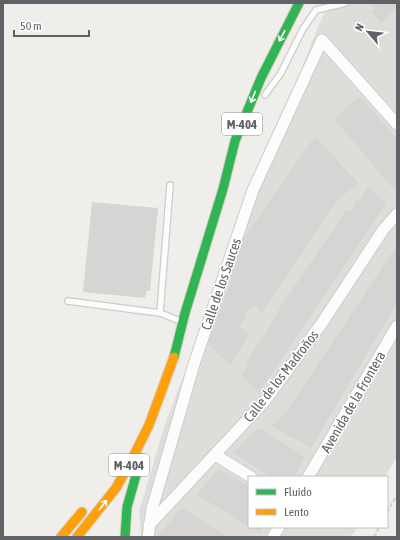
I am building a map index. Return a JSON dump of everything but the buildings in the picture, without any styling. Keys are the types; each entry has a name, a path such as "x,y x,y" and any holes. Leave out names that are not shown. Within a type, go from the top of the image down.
{"main road":[{"name":"M-404","path":"223,190 259,107 312,3"},
{"name":"M-404","path":"145,410 183,317 223,190 235,141 253,96 297,7"},
{"name":"M-404","path":"78,537 116,488 150,425 176,350 183,317"},
{"path":"125,537 127,512 132,488 164,384"},
{"path":"61,537 87,506"},
{"path":"78,537 76,527 80,516"},
{"path":"61,537 70,534 78,537"}],"street":[{"name":"Calle de los Sauces","path":"148,537 152,508 194,364 253,190 322,40 397,124"},
{"name":"Calle de los Madroños","path":"149,525 264,402 322,323 383,230 397,214"},
{"name":"Avenida de la Frontera","path":"309,476 397,326"},
{"path":"215,455 249,476"},
{"path":"273,537 278,528"}],"lane":[{"path":"297,7 302,3"},
{"path":"265,95 281,73 304,29 316,10 345,3"},
{"path":"160,313 170,185"},
{"path":"68,301 183,317"}],"path":[{"path":"388,510 397,495"},
{"path":"374,537 378,528"}],"shaded area":[{"path":"329,3 397,3 397,456 386,476 248,476 248,528 356,528 351,537 141,537 139,512 165,424 317,29"}],"traffic: fast":[{"path":"174,357 185,313 223,189 235,141 261,78 299,3"},
{"path":"125,537 127,507 141,458"}],"traffic: slow":[{"path":"77,537 116,488 130,463 149,425 174,357"},
{"path":"61,537 82,512"}]}
